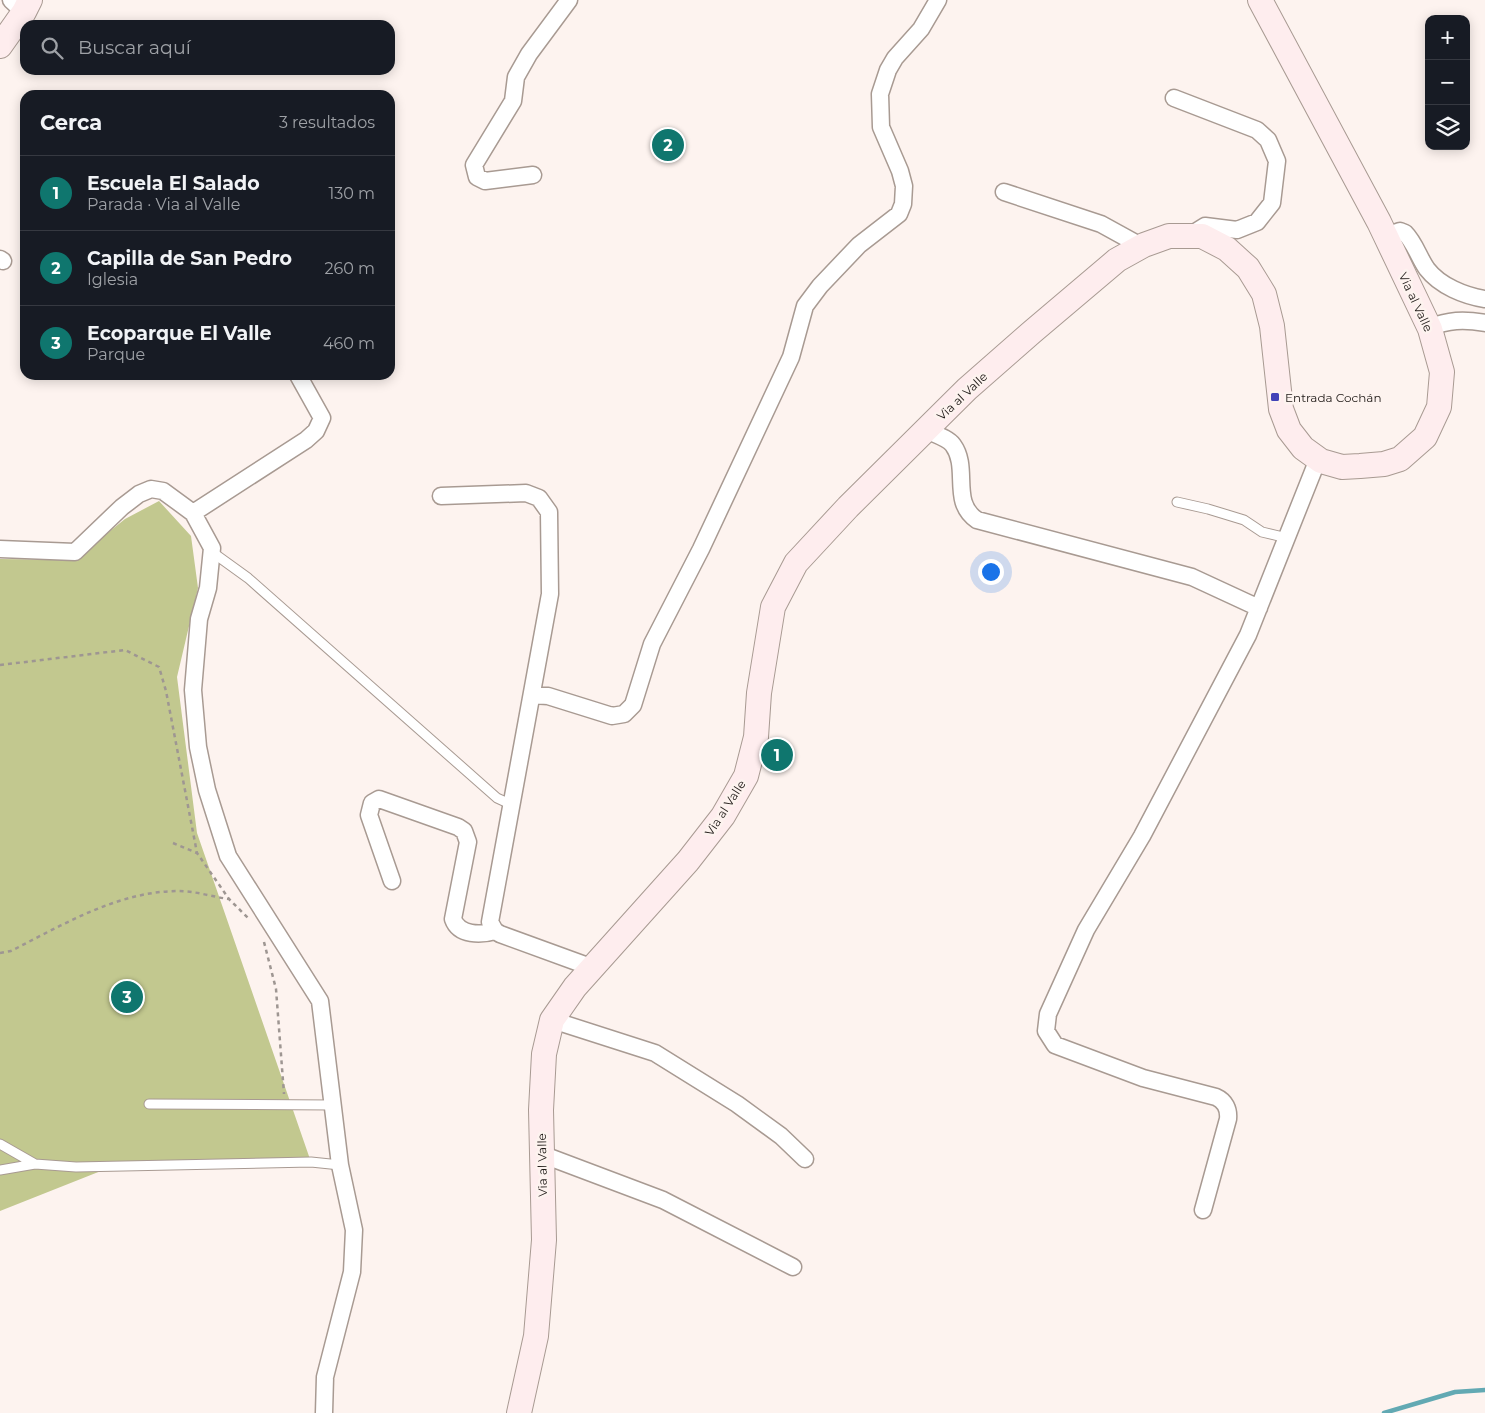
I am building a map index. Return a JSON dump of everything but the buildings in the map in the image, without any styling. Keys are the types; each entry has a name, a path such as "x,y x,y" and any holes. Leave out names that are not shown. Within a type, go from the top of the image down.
{"main road":[{"name":"Via al Valle","path":"519,1413 536,1336 544,1240 541,1154 544,1054 552,1020 575,987 688,861 723,816 746,776 756,737 759,693 773,607 796,564 848,507 967,389 1032,332 1118,260 1141,246 1169,236 1202,236 1227,249 1248,268 1264,294 1272,326 1281,409 1289,430 1303,448 1318,459 1342,467 1384,464 1400,459 1425,437 1439,407 1442,372 1428,328 1386,236 1260,0"},
{"path":"0,46 22,4"}],"street":[{"path":"533,175 485,181 477,177 474,165 513,101 516,77 529,54 568,0"},
{"path":"532,695 548,696 612,716 624,714 632,705 652,644 701,549 791,357 805,306 820,286 859,244 899,214 904,194 903,178 881,127 880,94 888,70 895,58 921,29 938,0"},
{"path":"1174,98 1257,130 1268,140 1277,161 1272,203 1257,222 1238,230 1205,226 1189,236"},
{"path":"1004,192 1101,224 1141,246"},
{"path":"1386,236 1400,231 1405,233 1428,270 1438,279 1458,292 1485,299"},
{"path":"1428,328 1449,320 1466,319 1485,323"},
{"path":"192,514 306,440 316,431 322,418 301,380"},
{"path":"926,430 952,444 959,458 962,502 969,515 977,520 1192,577 1259,608"},
{"path":"1203,1210 1228,1119 1228,1109 1223,1102 1216,1097 1143,1078 1060,1047 1048,1037 1045,1025 1086,930 1142,836 1248,635 1318,459"},
{"path":"0,549 75,552 122,507 139,494 151,489 163,491 192,514 212,548 208,588 199,619 193,690 198,747 207,790 228,856 320,1001 340,1165 354,1230 352,1272 325,1377 324,1413"},
{"path":"441,496 526,492 539,498 549,512 550,594 490,917 495,931"},
{"path":"392,880 369,815 370,807 379,799 458,827 464,831 468,842 453,919 456,926 480,935 495,931 585,965 590,970"},
{"path":"552,1020 656,1053 738,1104 781,1136 805,1159"},
{"path":"541,1154 663,1200 793,1267"}],"lane":[{"path":"1177,502 1244,520 1262,532 1286,538"},
{"path":"212,552 248,578 498,798 510,804"},
{"path":"149,1104 332,1105"},
{"path":"0,1144 35,1164"},
{"path":"0,1170 35,1164 76,1167 310,1162 340,1165"}],"path":[{"path":"0,665 125,650 159,666 166,691 198,853 229,899 253,923"},
{"path":"173,844 198,853"},
{"path":"0,953 11,951 105,905 135,897 180,891 229,899"},
{"path":"262,936 276,988 284,1105"}],"green space":[{"path":"159,501 191,536 198,588 177,677 197,833 311,1162 116,1165 0,1211 0,559 74,560 125,519"}],"waterway":[{"path":"1384,1413 1455,1392 1485,1390"}],"place":[{"name":"Capilla de San Pedro","path":"668,145"},
{"name":"Entrada Cochán","path":"1275,397"},
{"name":"Escuela El Salado","path":"777,755"},
{"name":"Ecoparque El Valle","path":"127,997"}]}
